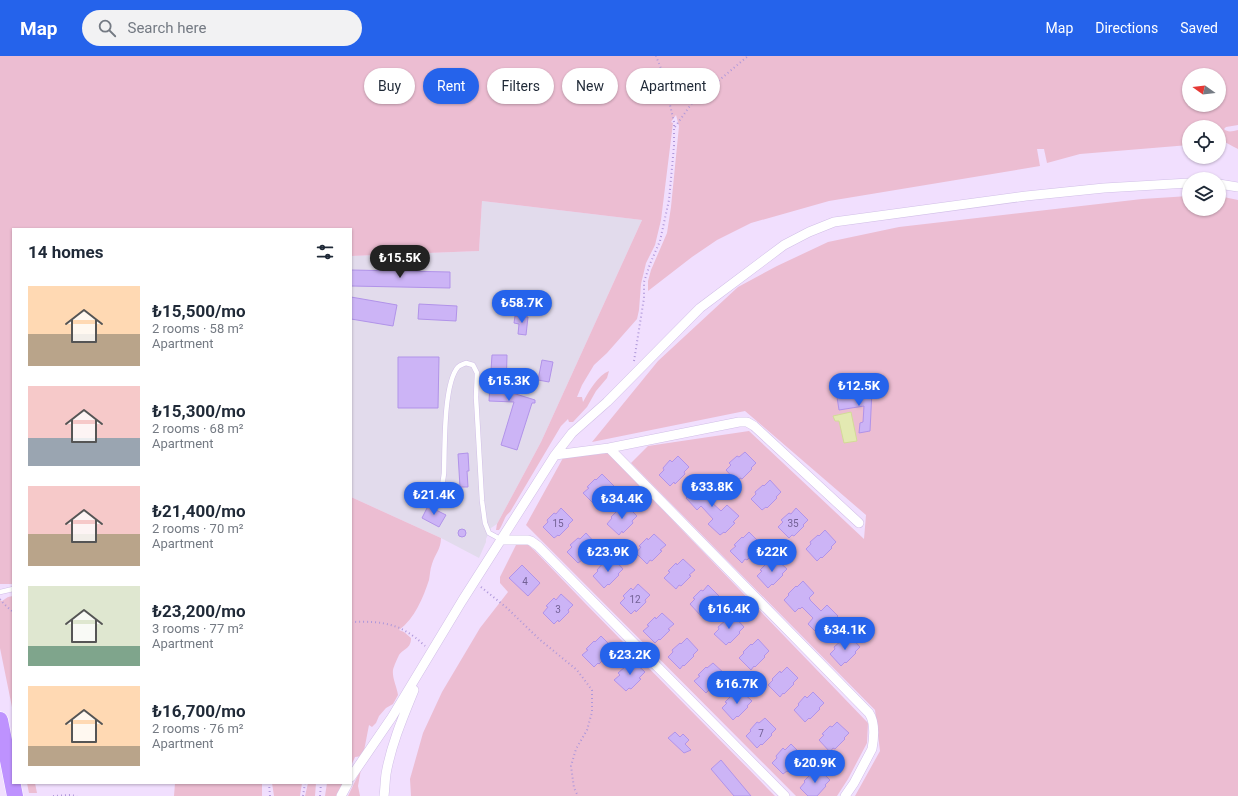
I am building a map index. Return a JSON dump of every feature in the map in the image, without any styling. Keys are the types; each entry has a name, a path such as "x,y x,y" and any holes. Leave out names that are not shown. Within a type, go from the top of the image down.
{"highway":[{"path":"0,720 12,781"},
{"path":"13,784 15,796"}],"street":[{"path":"352,776 392,718 555,455 572,433 607,402 700,308 784,245 834,222 1026,196 1104,188 1182,183"},
{"path":"1226,185 1238,187"},
{"path":"555,455 609,448 739,422 746,422 754,426 859,523"},
{"path":"609,448 869,713 872,719 872,749 854,783 845,796"},
{"path":"502,540 531,541 538,546 785,796"},
{"path":"384,796 386,773 401,721 430,655"},
{"path":"341,796 347,784"}],"lane":[{"path":"438,503 444,475 448,398 452,378 459,367 466,363 473,365 477,374 476,397 482,501 485,523 489,533 502,540"},
{"path":"0,592 12,589"}],"path":[{"path":"632,376 644,298 644,282 660,241 669,200 674,146 674,122 662,71 656,56"},
{"path":"674,128 692,103 748,56"},
{"path":"475,582 507,608 538,639 577,670 592,690 592,712 587,730 576,750 571,766 574,788 578,796"},
{"path":"0,598 12,611"},
{"path":"352,622 370,622 393,625 415,636 430,655"},
{"path":"269,784 270,796"},
{"path":"303,796 305,784"},
{"path":"320,796 321,784"},
{"path":"53,796 77,796"}],"shaded area":[{"path":"0,56 1238,56 1238,125 1226,127 1226,120 1182,120 1182,146 1080,154 1047,163 1044,149 1037,149 1040,166 829,201 751,223 717,240 648,291 648,281 651,270 667,233 679,126 676,115 671,122 673,123 661,220 655,245 646,263 641,284 637,319 607,353 594,365 582,385 577,397 582,397 583,402 591,388 601,376 609,371 607,378 596,391 587,407 573,422 569,422 568,419 561,426 499,530 496,530 497,524 541,442 642,220 482,201 479,251 352,256 352,228 12,228 12,584 0,584"},
{"path":"1226,130 1238,130 1238,149 1226,143"},
{"path":"1182,196 1182,216 1226,216 1226,197 1238,200 1238,796 855,796 880,751 875,710 631,463 648,446 749,431 864,539 866,515 745,411 592,442 658,361 738,287 777,266 828,242 899,227 1142,199"},
{"path":"482,201 642,220 541,442 497,524 491,528 479,558 441,538 352,497 352,256 479,251"},
{"path":"851,412 857,441 844,443 839,421 835,421 833,416"},
{"path":"608,453 868,723 867,743 837,796 796,796 526,525 563,458"},
{"path":"352,497 441,538 439,548 431,566 429,580 421,601 410,620 399,630 411,638 411,642 409,646 399,655 393,670 398,695 393,704 386,708 379,716 376,723 372,727 369,725 363,756 355,757 352,764"},
{"path":"517,543 526,543 534,550 775,796 411,796 410,779 423,733 442,692 480,628 508,592 500,583 500,577"},
{"path":"12,596 12,707 0,648 0,600 2,601"},
{"path":"361,769 358,786 360,796 348,796"},
{"path":"27,784 35,784 37,793 29,793"},
{"path":"175,784 262,784 262,796 174,796"},
{"path":"272,784 302,784 300,796 274,796"},
{"path":"308,784 316,784 315,796 305,796"},
{"path":"327,784 345,784 337,796 325,796"}],"building":[{"path":"352,270 450,272 450,288 352,286"},
{"path":"352,297 397,305 393,326 352,319"},
{"path":"419,304 457,306 456,321 418,319"},
{"path":"515,316 528,317 526,335 518,334 519,324 514,323"},
{"path":"492,355 507,355 506,391 535,400 535,403 532,403 517,450 501,445 514,402 489,401"},
{"path":"398,357 439,357 438,408 398,408"},
{"path":"542,360 553,362 549,382 538,380"},
{"path":"872,391 870,431 859,433 860,423 863,422 864,406 839,410 837,397"},
{"path":"745,452 756,463 742,479 740,478 737,482 726,470 731,465 729,463 737,456 739,457"},
{"path":"468,453 468,487 460,487 458,454"},
{"path":"678,456 689,467 684,472 685,474 675,484 674,482 670,486 659,475 670,460 672,462"},
{"path":"602,474 614,486 608,491 610,492 600,502 599,501 595,505 583,493 589,488 587,487 595,479 596,480"},
{"path":"705,479 716,491 709,500 721,511 727,505 739,516 733,522 735,523 725,533 724,532 720,535 708,524 713,519 702,507 701,506 697,510 686,498 697,484 699,485"},
{"path":"770,480 781,492 767,508 766,507 762,510 751,499 756,494 755,492"},
{"path":"626,505 637,516 632,521 633,523 619,535 607,524 612,518 611,517 619,509 620,511"},
{"path":"428,506 446,515 439,527 422,518"},
{"path":"561,508 573,520 559,536 558,535 554,538 543,527 548,522 547,520 554,513 556,514"},
{"path":"796,508 808,520 794,536 792,535 789,538 778,527 783,522 781,520 789,513 791,514"},
{"path":"460,529 464,529 466,533 464,537 460,537 458,535 458,531"},
{"path":"825,530 836,542 822,558 821,557 817,561 806,549 811,544 810,542"},
{"path":"749,532 761,544 755,549 757,550 747,560 745,559 742,563 730,551 736,546 734,545 742,537 743,538"},
{"path":"586,533 597,545 583,561 582,560 578,563 567,552 572,547 570,545"},
{"path":"654,534 666,545 660,550 662,551 652,561 650,560 647,564 636,553 641,547 639,546 647,538 648,540"},
{"path":"612,557 623,569 609,585 608,584 604,588 593,576 604,562 606,563"},
{"path":"775,558 787,569 773,585 772,584 768,588 757,576 762,571 760,570 768,562 770,564"},
{"path":"683,559 695,570 689,575 691,576 681,586 679,585 676,589 664,578 670,572 668,571 676,563 677,565"},
{"path":"522,565 540,583 528,596 509,578"},
{"path":"803,581 814,593 809,598 810,600 821,611 827,605 838,616 824,632 823,631 819,635 808,624 813,618 802,607 795,612 784,600 796,586 797,587"},
{"path":"638,584 650,595 645,600 646,602 636,612 635,610 631,614 620,603 625,598 623,596 631,588 633,590"},
{"path":"708,585 720,597 706,613 705,612 701,616 690,604 695,599 693,598 701,590 703,591"},
{"path":"561,594 573,605 568,610 569,612 559,622 558,620 554,624 543,613 548,607 546,606 554,598 556,600"},
{"path":"662,613 674,624 668,629 670,630 660,640 659,639 655,643 643,631 649,626 647,625 655,617 656,619"},
{"path":"733,615 744,627 730,643 729,642 726,645 714,634 719,629 718,627"},
{"path":"849,635 860,647 846,663 845,662 841,666 830,654 835,649 834,647"},
{"path":"601,636 613,648 607,653 609,654 599,664 598,663 594,667 582,655 588,650 586,649 594,641 595,642"},
{"path":"687,638 698,650 693,655 694,656 680,669 668,657 673,652 672,650"},
{"path":"758,639 769,651 764,656 765,657 751,670 739,658 751,644 752,645"},
{"path":"633,661 645,672 639,678 641,679 631,689 629,688 626,691 614,680 620,675 618,673"},
{"path":"713,663 725,674 719,679 721,680 711,690 710,689 706,693 694,681 700,676 698,675 706,667 707,668"},
{"path":"787,667 798,678 793,683 794,684 780,697 768,685 780,671 781,673"},
{"path":"740,690 752,701 738,717 737,716 733,720 722,708 727,703 725,702 733,694 735,695"},
{"path":"813,692 824,703 810,719 809,718 805,722 794,710 805,696 807,698"},
{"path":"765,718 776,729 762,745 761,744 757,748 746,736 757,722 759,723"},
{"path":"837,722 849,733 835,749 833,748 830,752 819,740 824,735 822,734 830,726 832,727"},
{"path":"675,732 680,737 683,734 689,740 685,744 691,750 684,753 668,738"},
{"path":"791,744 802,755 797,761 798,762 788,772 787,771 783,774 772,763 783,748 785,750"},
{"path":"721,760 751,796 734,796 711,769"},
{"path":"819,769 830,780 817,796 808,796 800,788 805,782 804,781 812,773 813,775"}]}
